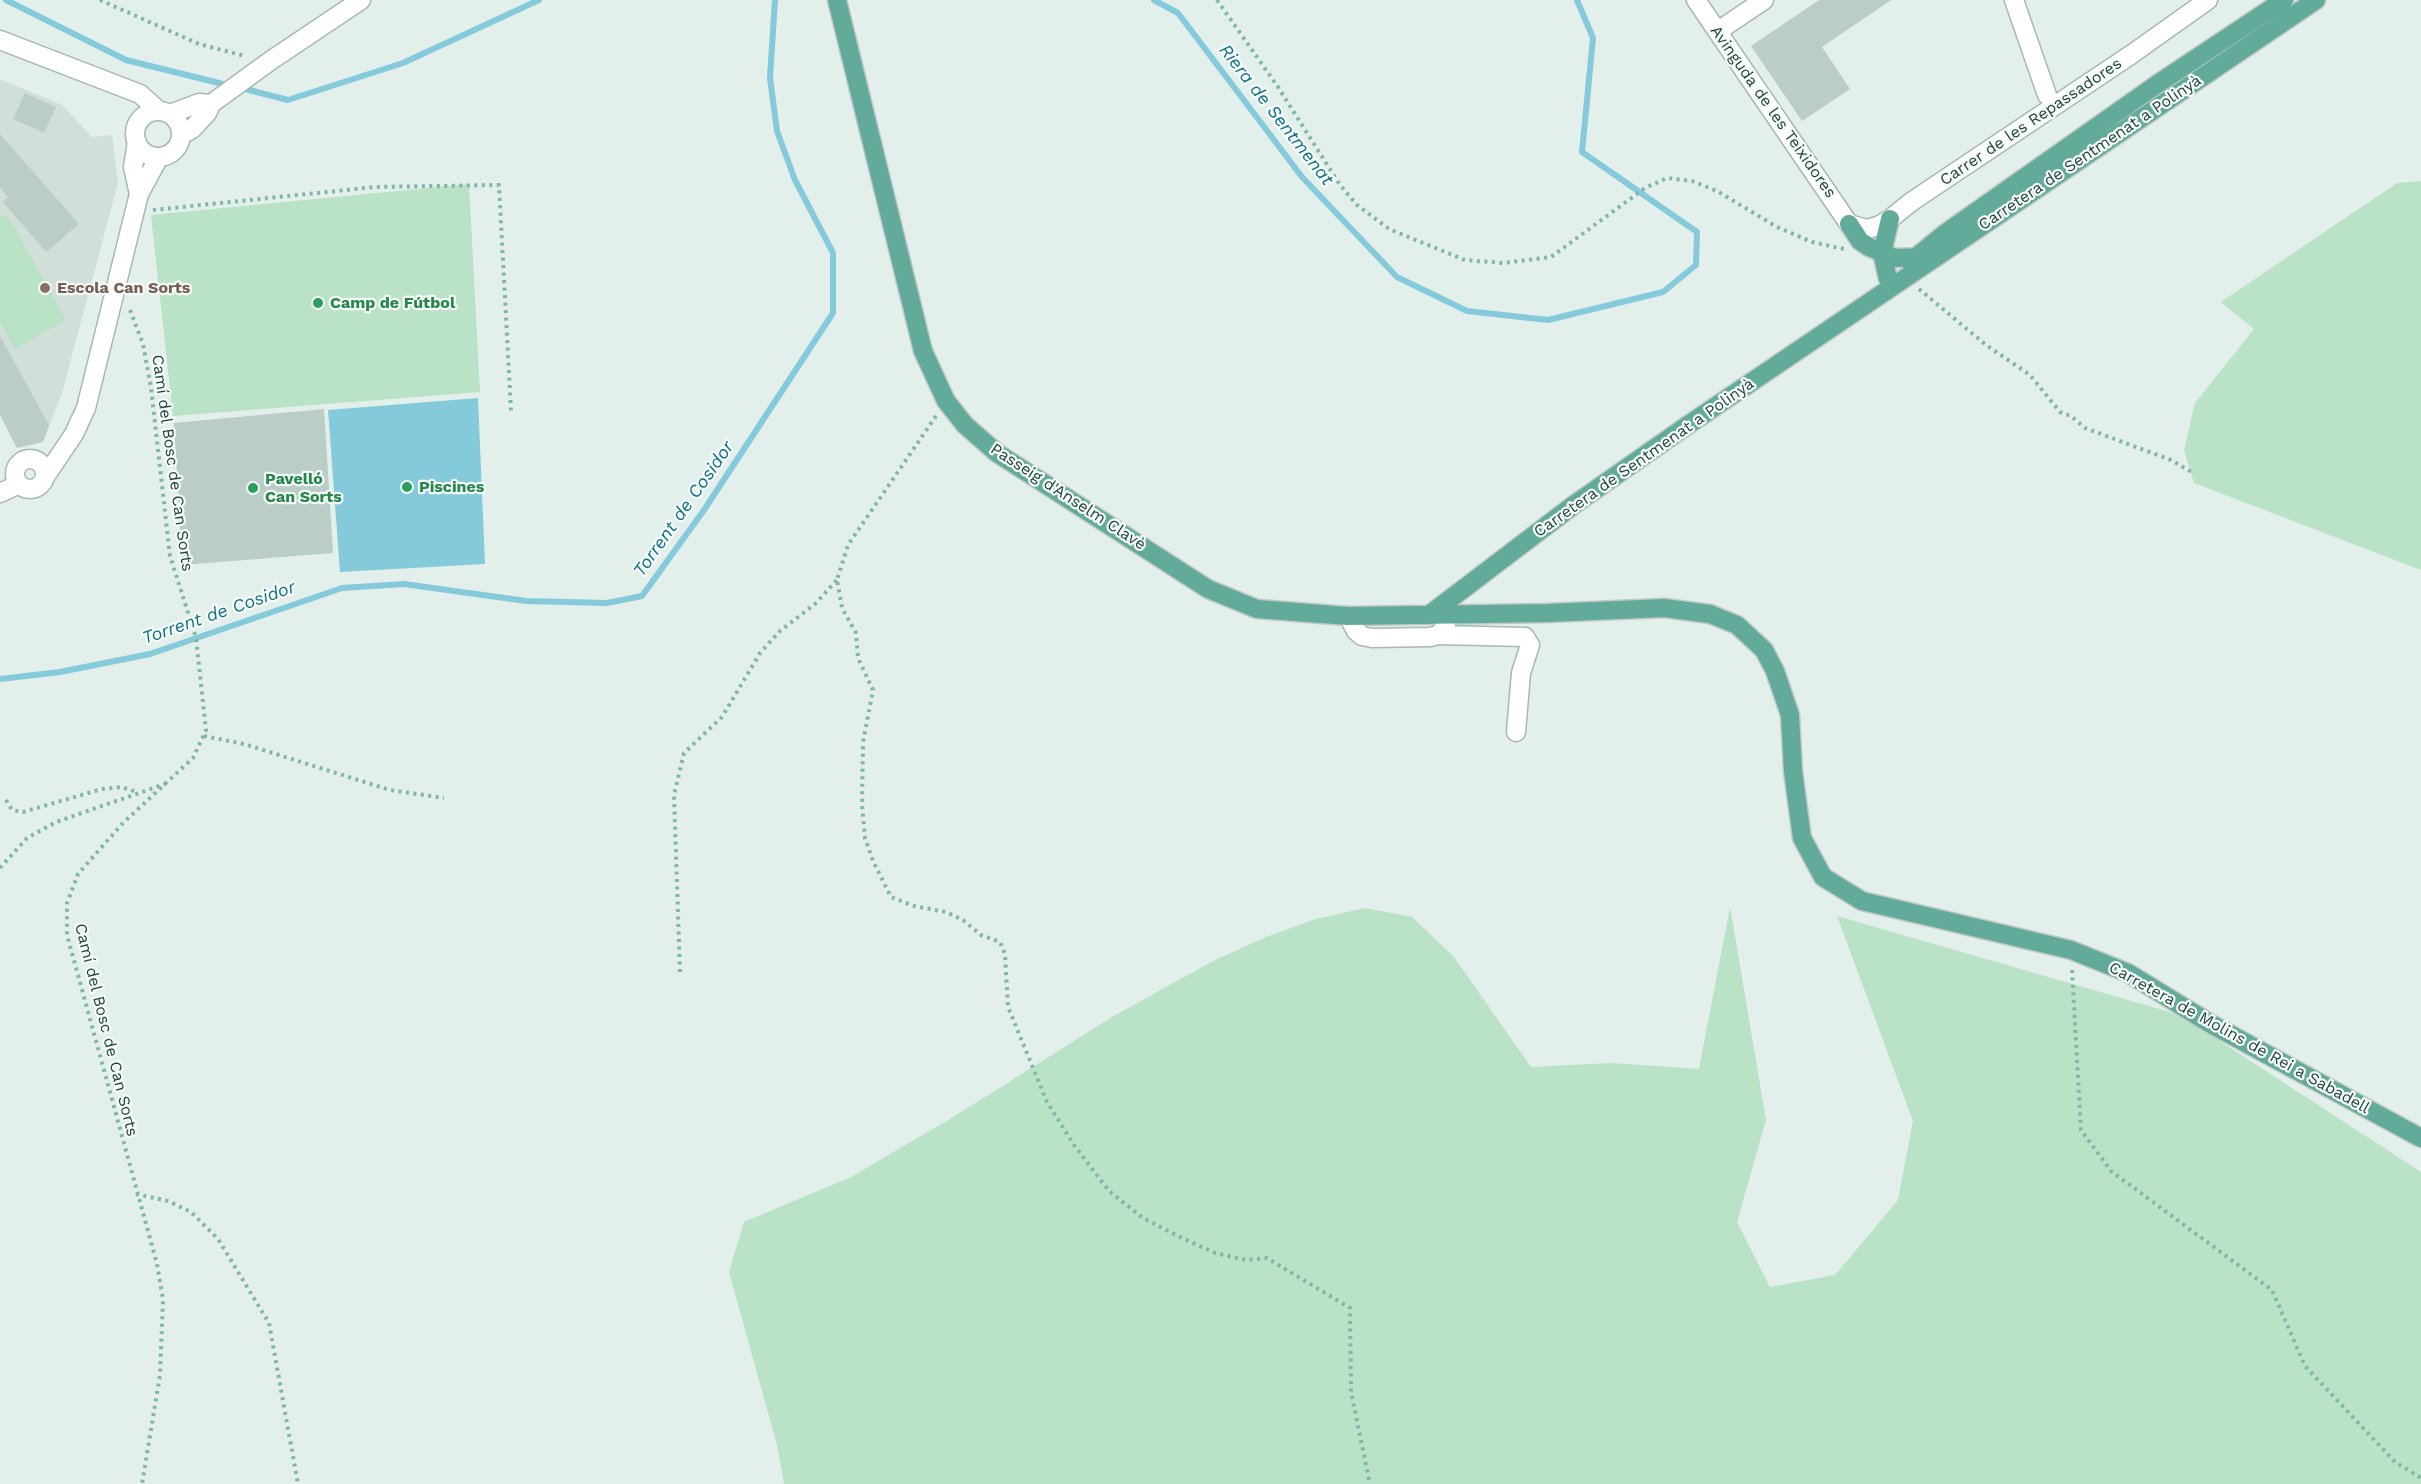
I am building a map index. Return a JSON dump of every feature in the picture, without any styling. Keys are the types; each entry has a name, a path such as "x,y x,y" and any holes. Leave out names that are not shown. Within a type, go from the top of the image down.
{"main road":[{"name":"Carretera de Sentmenat a Polinyà","path":"1896,279 1916,257 1947,232 2146,92 2284,0"},
{"name":"Carretera de Sentmenat a Polinyà","path":"1429,615 1575,504 1864,306 1870,294 1962,239 2316,0"},
{"name":"Passeig d'Anselm Clavè","path":"837,1 923,351 946,401 965,425 997,453 1208,589 1257,609 1348,616 1429,615"},
{"path":"1890,219 1882,253 1896,279"},
{"path":"1850,224 1864,243 1895,258 1923,257 1955,238 1962,239"},
{"name":"Carretera de Molins de Rei a Sabadell","path":"1429,615 1664,608 1710,614 1737,625 1764,650 1775,671 1790,715 1793,771 1802,838 1823,877 1862,902 2071,950 2128,973 2211,1024 2421,1138"}],"street":[{"path":"182,135 192,129 207,113 211,104 361,0"},
{"name":"Avinguda de les Teixidores","path":"1696,0 1850,224"},
{"path":"1718,31 1764,0"},
{"path":"2014,0 2047,95"},
{"name":"Carrer de les Repassadores","path":"1850,224 1867,229 1890,219 1911,202 2132,54 2208,0"},
{"path":"0,40 140,94 164,113 176,119 182,135 172,153 159,158 137,202 86,408 68,443 39,487 34,489 23,488 0,465"},
{"path":"137,202 133,167 137,142 135,131 143,116 164,113 199,103 211,104"},
{"path":"137,142 143,151 159,158"},
{"path":"17,481 18,466 24,460 32,459 68,443"},
{"path":"32,459 42,465 45,477"},
{"path":"0,493 17,481"},
{"path":"1438,635 1445,629 1451,615"},
{"path":"1348,616 1356,631 1372,638 1438,635 1525,637 1530,645 1521,673 1516,732"}],"path":[{"path":"100,0 125,9 159,28 263,66"},
{"path":"1217,0 1291,106 1340,185 1357,205 1389,229 1464,260 1503,263 1551,257 1635,196 1667,178 1692,181 1717,191 1777,226 1812,242 1851,251 1864,243"},
{"path":"137,202 375,187 499,184 511,411"},
{"name":"Camí del Bosc de Can Sorts","path":"119,279 145,355 158,433 170,556 196,638 206,730 193,758 123,823 78,874 67,903 68,935 136,1194 157,1264 163,1300 160,1375 142,1484"},
{"path":"1896,279 1935,300 1986,345 2030,375 2060,411 2071,416 2085,428 2171,460 2193,473"},
{"path":"680,972 674,795 684,753 722,717 760,653 780,631 815,604 837,580 848,544 946,401"},
{"path":"837,580 842,608 856,633 858,658 873,690 862,742 862,805 865,838 873,861 891,897 914,906 946,912 963,920 981,934 1000,942 1005,954 1008,1007 1047,1102 1074,1145 1109,1191 1143,1218 1184,1239 1215,1253 1246,1260 1267,1258 1350,1308 1351,1392 1370,1484"},
{"path":"204,736 244,744 390,790 444,798"},
{"path":"0,868 27,838 56,822 165,784"},
{"path":"6,800 12,810 23,812 102,789 121,787 138,792"},
{"path":"2071,950 2081,1130 2111,1171 2272,1290 2305,1366 2395,1462 2421,1478"},
{"path":"136,1194 168,1201 191,1212 218,1239 269,1323 298,1484"}],"shaded area":[{"name":"Escola Can Sorts","path":"0,79 62,105 92,137 112,135 118,183 62,393 43,442 17,448 0,415"}],"green space":[{"path":"2421,181 2421,570 2194,483 2184,450 2195,403 2254,329 2221,302 2397,183"},
{"name":"Camp de Fútbol","path":"469,184 480,392 173,416 151,215"},
{"path":"7,214 66,320 15,349 0,322 0,218"},
{"path":"1730,907 1766,1120 1737,1222 1770,1287 1835,1275 1898,1200 1913,1121 1837,916 2180,1015 2421,1172 2421,1484 784,1484 777,1445 729,1272 744,1222 851,1177 955,1116 1112,1017 1215,960 1266,937 1316,919 1365,908 1412,917 1454,957 1531,1067 1611,1063 1699,1069"}],"water":[{"name":"Piscines","path":"478,398 485,564 340,572 328,410"}],"building":[{"path":"1819,0 1891,0 1822,47 1850,89 1802,121 1751,46"},
{"path":"25,93 56,107 44,133 13,119"},
{"path":"0,134 79,224 46,252 3,202 8,197 0,188"},
{"path":"0,336 49,425 43,442 17,448 0,415"},
{"name":"Pavelló Can Sorts","path":"324,409 333,553 182,565 174,423"}],"waterway":[{"name":"Riera de Sentmenat","path":"6,0 126,60 231,86"},
{"name":"Riera de Sentmenat","path":"241,88 288,100 403,63 539,0"},
{"name":"Torrent de Cosidor","path":"0,679 60,672 150,654 342,588 404,584 526,601 607,603 642,596 704,510 833,313 833,253 795,180 777,131 770,78 775,0"},
{"name":"Riera de Sentmenat","path":"1154,0 1178,13 1302,177 1397,277 1467,311 1548,320 1663,292 1696,265 1697,232 1582,152 1593,38 1577,0"}],"place":[{"name":"Escola Can Sorts","path":"45,288"},
{"name":"Camp de Fútbol","path":"318,303"},
{"name":"Piscines","path":"407,487"},
{"name":"Pavelló Can Sorts","path":"253,488"}]}
